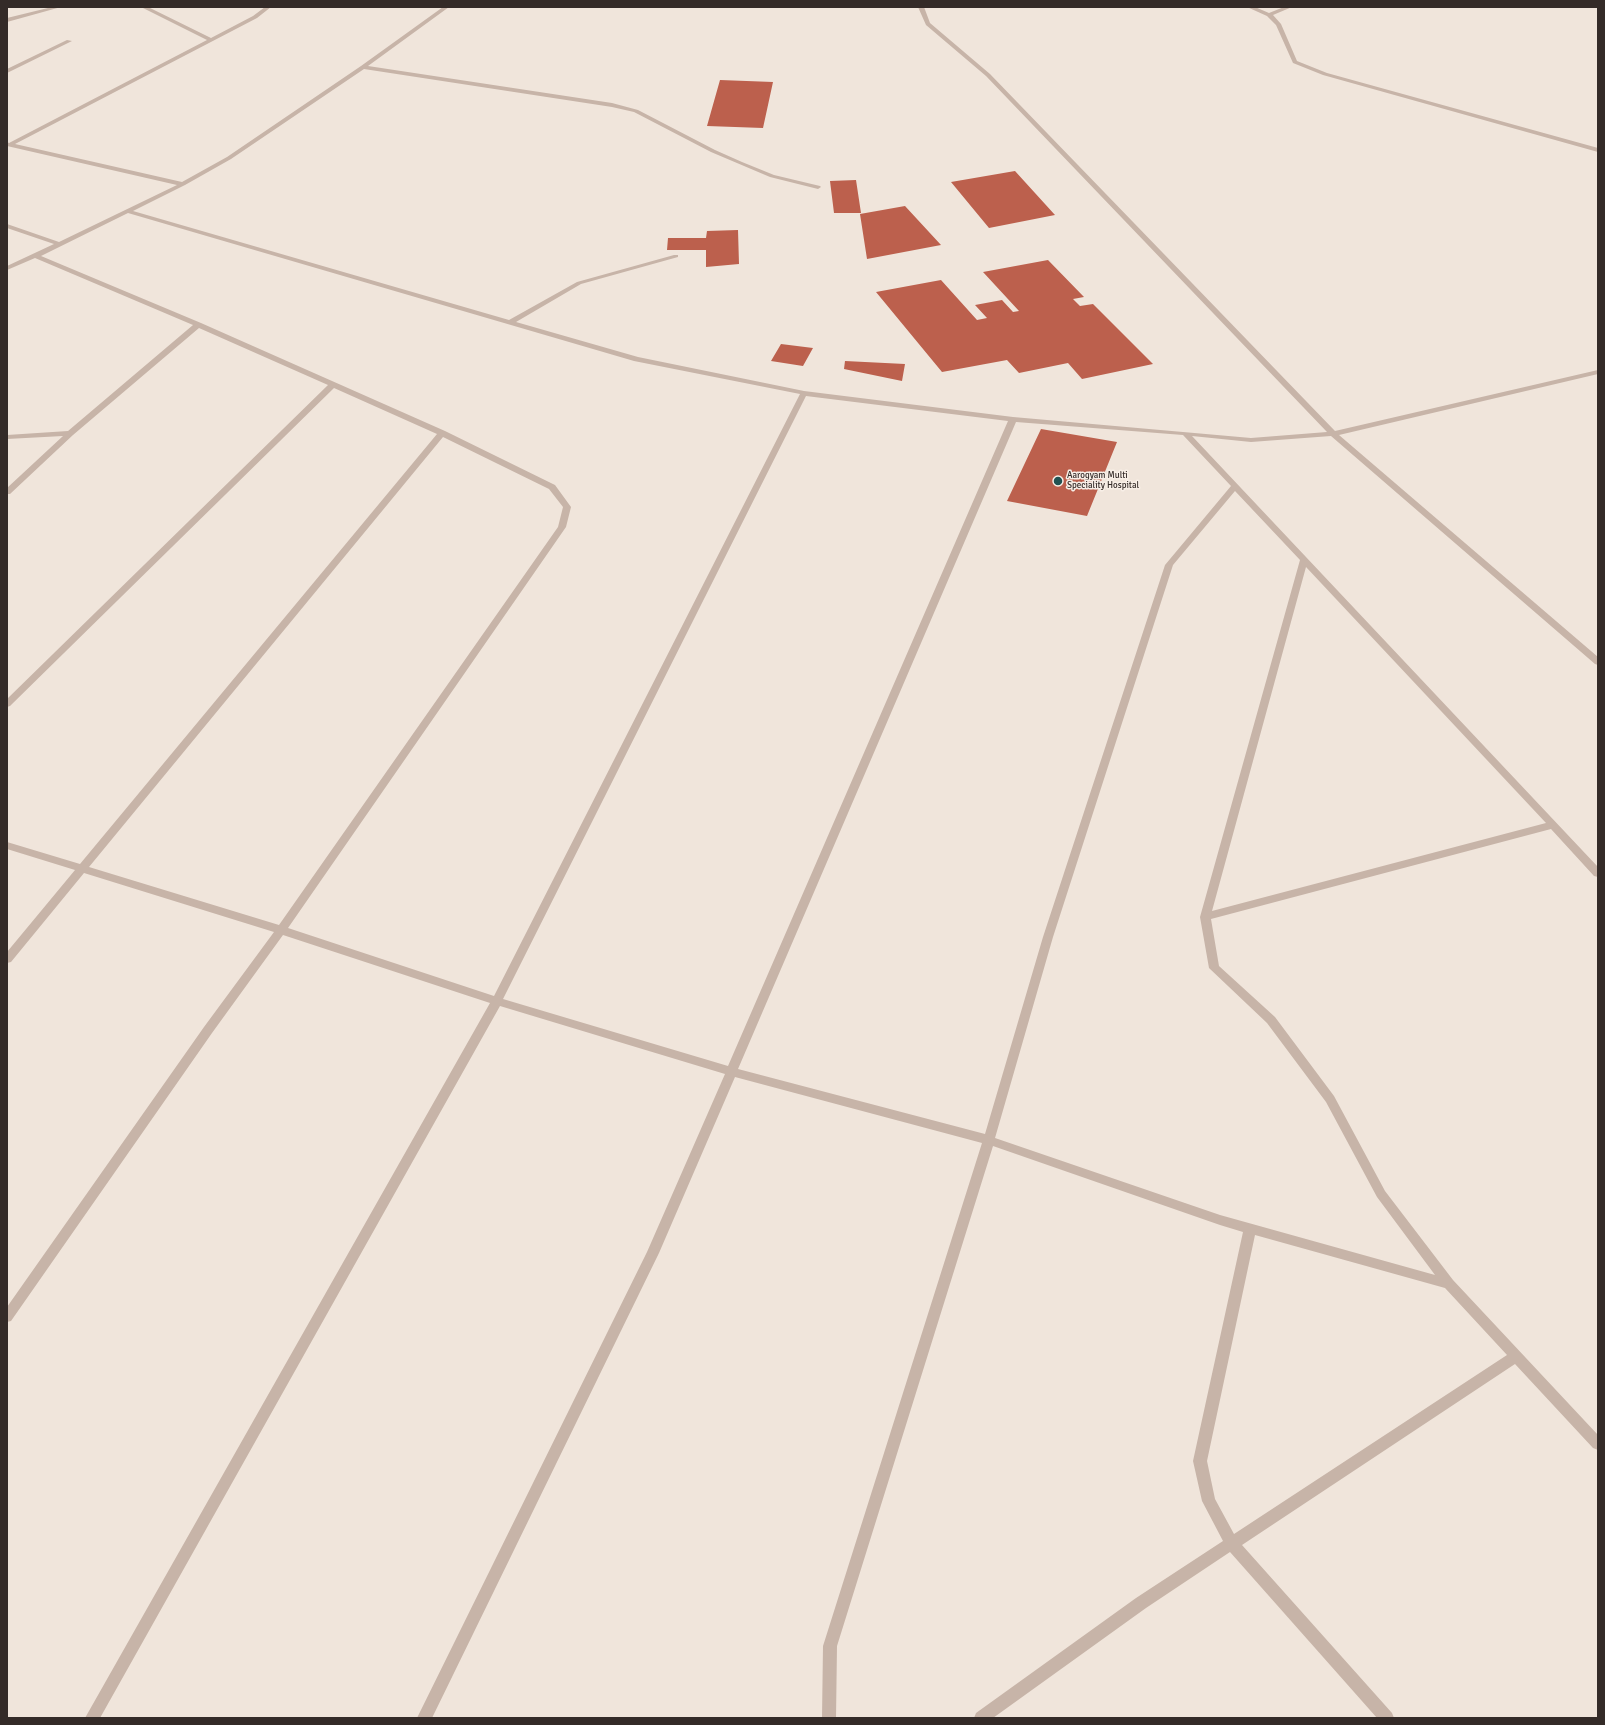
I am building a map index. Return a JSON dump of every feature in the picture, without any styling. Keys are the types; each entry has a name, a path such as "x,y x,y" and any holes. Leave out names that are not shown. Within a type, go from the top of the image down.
{"street":[{"path":"7,20 58,7"},
{"path":"144,7 210,40"},
{"path":"8,144 210,40 255,16 268,7"},
{"path":"7,268 35,256 182,184 229,158 363,67 446,7"},
{"path":"921,7 928,24 988,75 1333,434 1598,662"},
{"path":"1250,7 1269,15 1278,24 1294,62 1325,74 1598,150"},
{"path":"1269,15 1289,7"},
{"path":"7,71 69,41"},
{"path":"363,67 612,105 642,114 713,152 746,166 772,176 818,187"},
{"path":"8,144 182,184"},
{"path":"127,211 637,359 804,393 1013,419 1251,440 1333,434 1598,372"},
{"path":"7,226 59,244"},
{"path":"7,1317 208,1030 281,930 562,527 567,507 552,487 442,433 332,386 198,325 35,256"},
{"path":"510,322 579,283 676,256"},
{"path":"7,492 70,433 198,325"},
{"path":"7,704 332,386"},
{"path":"92,1718 497,1002 804,393"},
{"path":"424,1718 654,1253 1013,419"},
{"path":"7,437 70,433"},
{"path":"7,959 83,869 442,433"},
{"path":"1185,433 1598,873"},
{"path":"829,1718 830,1646 990,1140 1048,937 1169,565 1235,486"},
{"path":"1304,559 1204,917 1214,968 1271,1020 1330,1099 1381,1194 1449,1284 1598,1444"},
{"path":"1204,917 1552,825"},
{"path":"7,845 281,930 497,1002 732,1072 990,1140 1213,1217 1449,1284"},
{"path":"1250,1228 1200,1461 1208,1501 1232,1544 1387,1718"},
{"path":"982,1718 1141,1603 1516,1356"}],"building":[{"path":"720,80 773,82 763,128 707,126"},
{"path":"1015,171 1055,215 989,228 951,182"},
{"path":"856,180 861,213 834,213 830,181"},
{"path":"905,206 941,245 867,259 860,214"},
{"path":"738,230 739,264 706,267 706,250 667,250 668,238 706,238 707,231"},
{"path":"1048,260 1084,297 1073,299 1080,306 1093,304 1153,364 1082,379 1068,363 1019,373 1007,360 942,372 876,292 941,280 977,320 987,318 975,305 1002,300 1013,312 1019,311 983,272"},
{"path":"781,344 813,348 803,366 771,361"},
{"path":"845,361 905,364 902,381 844,369"},
{"path":"1041,429 1117,442 1087,516 1007,501"}],"place":[{"name":"Aarogyam Multi Speciality Hospital","path":"1058,481"}]}
